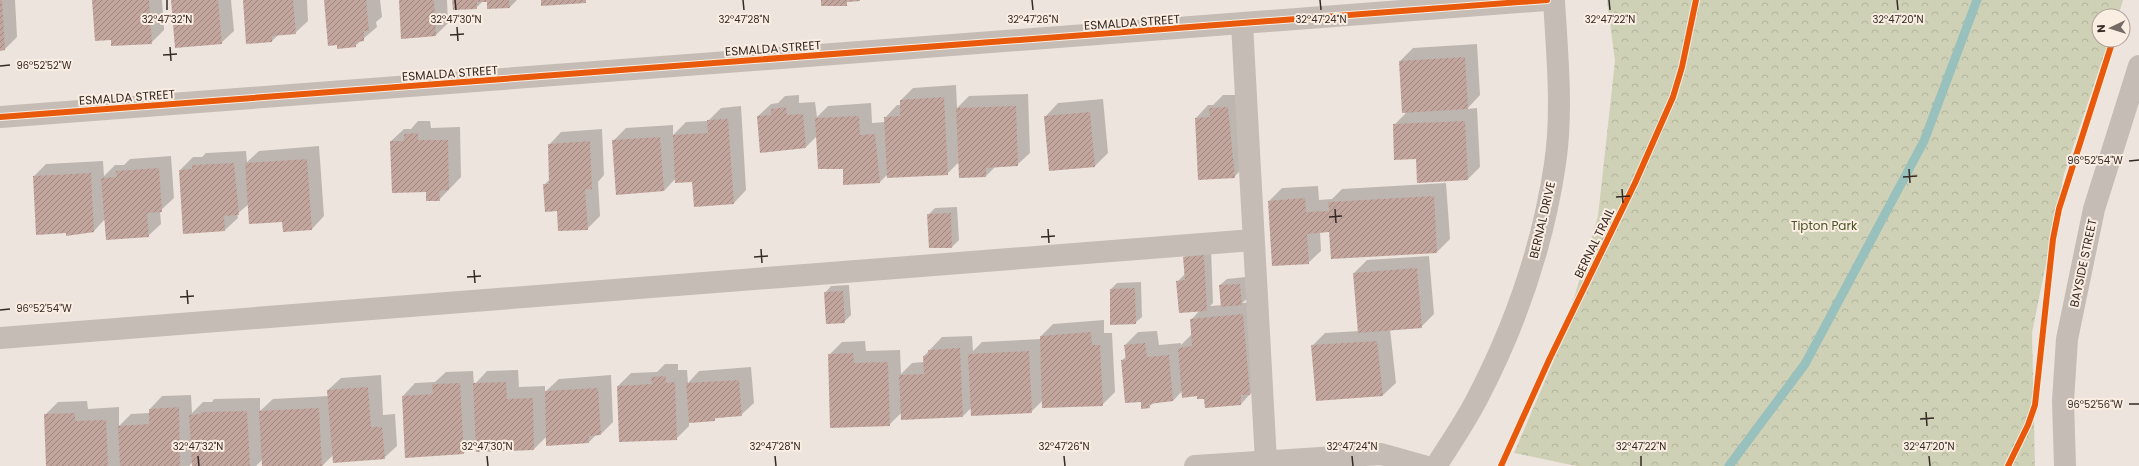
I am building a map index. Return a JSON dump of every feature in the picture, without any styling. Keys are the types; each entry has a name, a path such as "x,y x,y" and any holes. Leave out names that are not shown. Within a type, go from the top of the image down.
{"street":[{"name":"ESMALDA STREET","path":"0,117 1547,0"},
{"name":"BERNAL DRIVE","path":"1436,466 1477,399 1511,324 1538,248 1555,163 1559,81 1554,0"},
{"path":"1242,24 1266,461"},
{"name":"BAYSIDE STREET","path":"2065,466 2063,401 2067,339 2094,209 2139,66"},
{"path":"0,338 1253,240"},
{"path":"1195,466 1381,454 1424,466"}],"green space":[{"name":"Tipton Park","path":"1607,0 2123,0 2120,8 2091,8 2091,48 2106,48 2064,174 2032,333 2035,466 1576,466 1514,453 1560,346 1598,216 1615,61"}],"building":[{"path":"0,0 2,0 5,50 0,51"},
{"path":"92,0 149,0 152,44 111,46 111,40 95,41"},
{"path":"171,0 218,0 222,44 175,48"},
{"path":"243,0 293,0 296,34 272,36 272,42 246,44"},
{"path":"324,0 366,0 369,31 364,31 364,41 356,42 356,47 337,49 337,45 328,46"},
{"path":"399,0 434,0 436,36 401,39"},
{"path":"452,0 509,0 510,8 487,9 487,2 477,2 477,9 453,10"},
{"path":"541,0 586,0 586,3 541,6"},
{"path":"821,0 860,1 847,2 847,6 821,6"},
{"path":"1465,57 1468,109 1402,113 1399,61"},
{"path":"944,97 948,175 887,178 884,117 900,116 900,100"},
{"path":"1016,106 1018,166 986,168 986,177 959,178 956,108"},
{"path":"786,107 787,115 803,114 806,148 760,153 757,116 771,115 771,109"},
{"path":"1228,107 1235,178 1198,180 1195,118 1210,117 1209,108"},
{"path":"1090,112 1095,167 1049,171 1044,116"},
{"path":"859,116 860,135 875,134 880,183 843,185 843,169 818,169 815,118"},
{"path":"728,119 734,204 694,207 692,182 675,183 673,135 708,133 707,120"},
{"path":"1465,121 1468,180 1417,183 1416,159 1394,160 1393,124"},
{"path":"418,133 418,140 448,140 449,190 439,191 440,201 426,201 426,192 392,193 390,141 404,141 404,134"},
{"path":"660,137 664,191 616,195 612,140"},
{"path":"590,141 592,189 585,189 588,230 558,231 557,211 545,212 543,184 549,184 548,144"},
{"path":"307,159 312,230 283,232 282,222 249,224 245,163"},
{"path":"234,163 239,215 224,216 225,231 183,234 179,170 192,169 192,165"},
{"path":"159,168 162,212 147,213 149,237 106,240 101,178 117,177 116,171"},
{"path":"91,173 94,232 66,236 66,233 36,235 33,176"},
{"path":"1434,196 1437,253 1331,259 1329,232 1307,234 1309,264 1272,266 1268,201 1305,198 1306,212 1329,211 1328,202"},
{"path":"951,213 952,248 929,248 927,214"},
{"path":"1204,255 1207,311 1179,313 1176,281 1185,280 1183,257"},
{"path":"1417,268 1422,328 1358,333 1353,273"},
{"path":"1240,284 1242,305 1221,307 1219,285"},
{"path":"1135,288 1136,324 1110,325 1110,289"},
{"path":"843,291 845,323 826,324 824,292"},
{"path":"1243,314 1250,395 1241,395 1241,405 1205,408 1204,399 1197,399 1197,396 1182,398 1178,348 1192,346 1190,319"},
{"path":"1091,332 1092,345 1100,345 1103,406 1042,408 1040,336"},
{"path":"1377,341 1383,396 1316,401 1311,345"},
{"path":"1145,343 1147,357 1169,355 1173,401 1149,404 1150,408 1141,409 1141,402 1125,403 1121,360 1126,360 1124,345"},
{"path":"960,348 963,417 901,420 899,375 924,374 923,356 928,355 928,350"},
{"path":"1029,351 1032,413 971,416 968,354"},
{"path":"853,353 854,363 888,362 890,426 830,428 828,354"},
{"path":"666,376 666,383 675,382 677,440 619,442 617,386 652,384 651,377"},
{"path":"739,380 742,416 715,418 715,421 689,423 686,383"},
{"path":"506,382 507,399 533,398 534,450 476,452 473,383"},
{"path":"460,383 464,454 405,458 402,396 433,394 432,384"},
{"path":"368,387 371,427 382,427 385,459 333,463 327,390"},
{"path":"598,388 601,435 589,436 589,443 546,446 545,391"},
{"path":"179,407 180,466 120,466 118,426 149,424 149,409"},
{"path":"319,408 322,466 262,466 259,411"},
{"path":"247,411 250,466 192,466 189,415 201,414 201,412"},
{"path":"75,413 75,421 106,420 108,466 46,466 44,414"}],"waterway":[{"path":"1729,466 1805,364 1924,141 1977,0"}],"cycle path":[{"path":"0,117 1547,0"},
{"name":"BERNAL TRAIL","path":"1501,466 1549,360 1635,183 1673,97 1682,67 1696,0"},
{"path":"2008,466 2028,425 2035,405 2053,239 2059,209 2110,48"}]}
